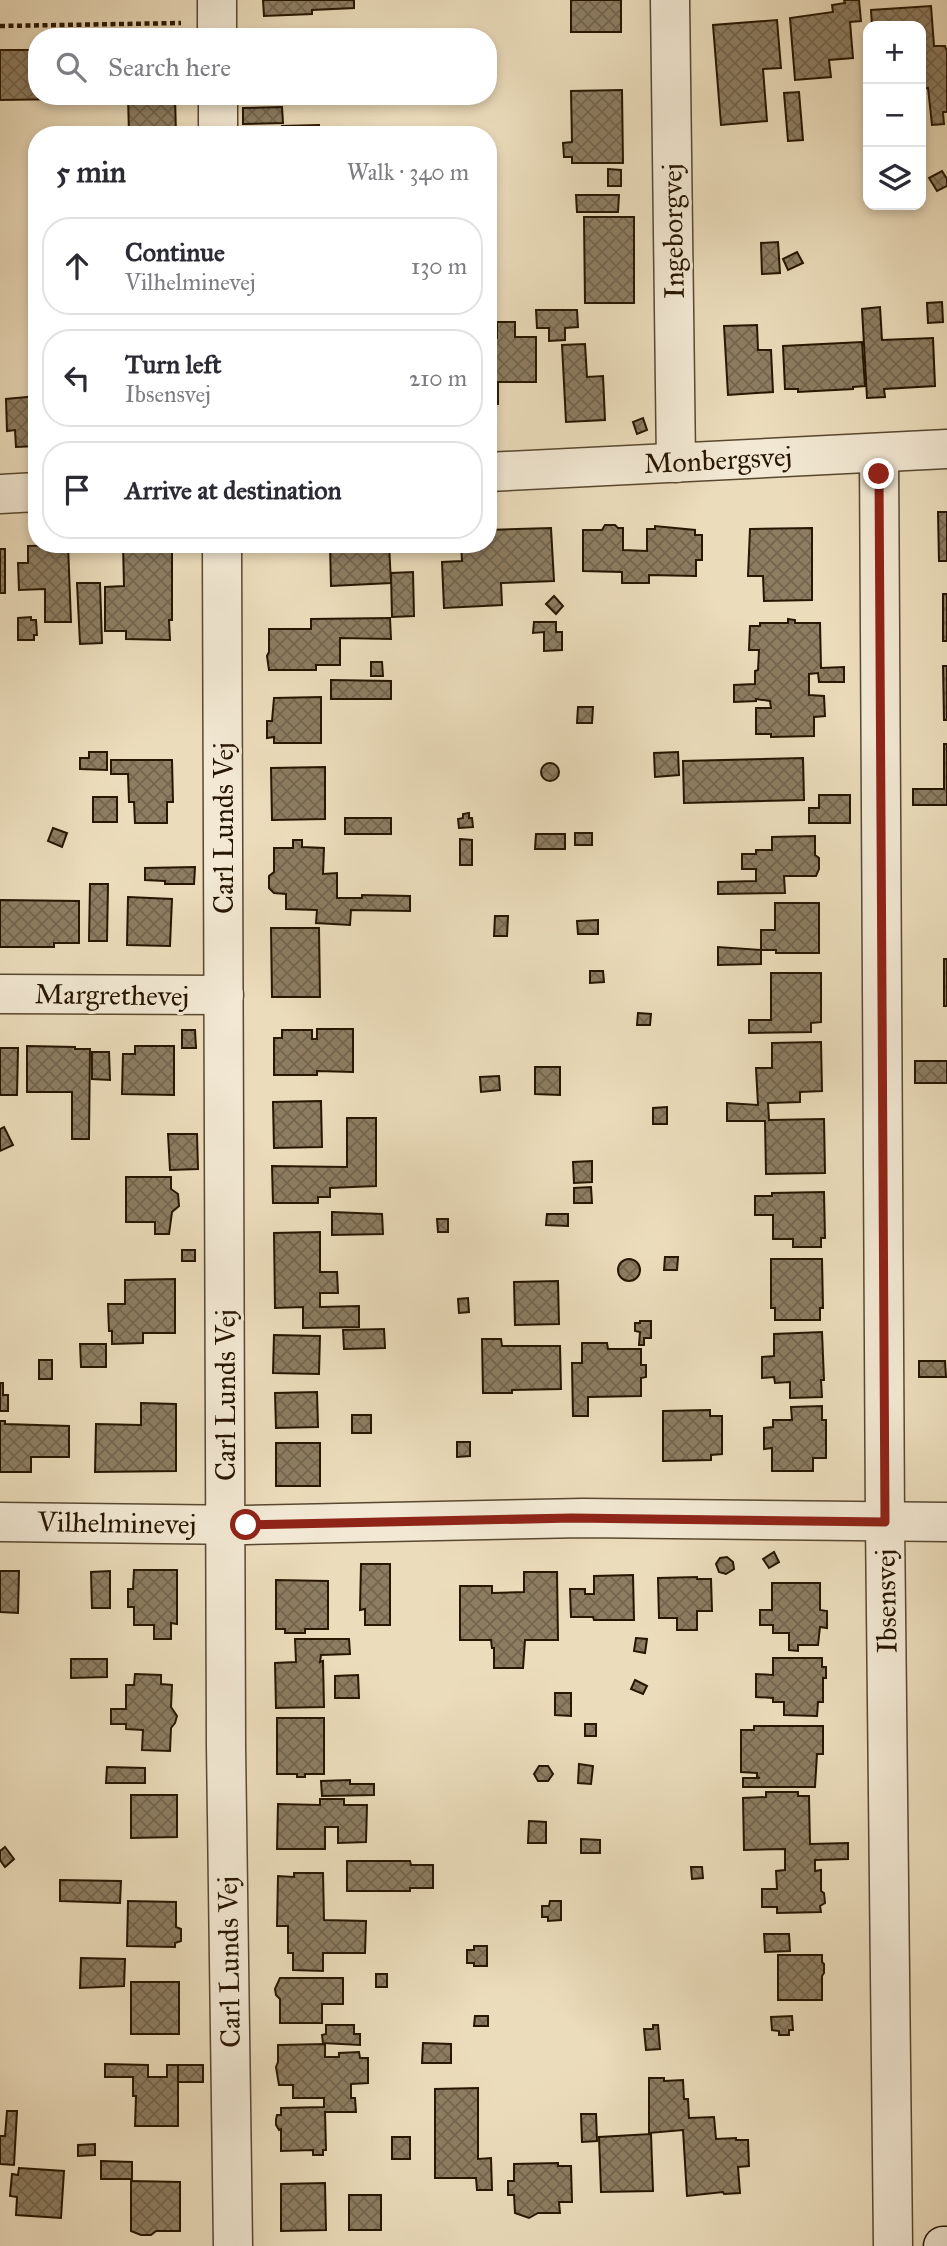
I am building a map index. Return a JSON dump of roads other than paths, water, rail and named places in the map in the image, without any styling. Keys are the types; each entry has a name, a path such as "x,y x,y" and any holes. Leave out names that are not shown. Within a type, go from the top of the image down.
{"street":[{"name":"Ingeborgvej","path":"670,0 676,463"},
{"path":"218,105 218,126"},
{"name":"Monbergsvej","path":"497,471 947,449"},
{"name":"Ibsensvej","path":"879,453 885,1522 893,2246"},
{"path":"0,494 28,492"},
{"name":"Carl Lunds Vej","path":"222,553 226,1746 233,2246"},
{"name":"Margrethevej","path":"0,994 224,995"},
{"name":"Vilhelminevej","path":"0,1522 226,1524 572,1518 947,1522"}]}
